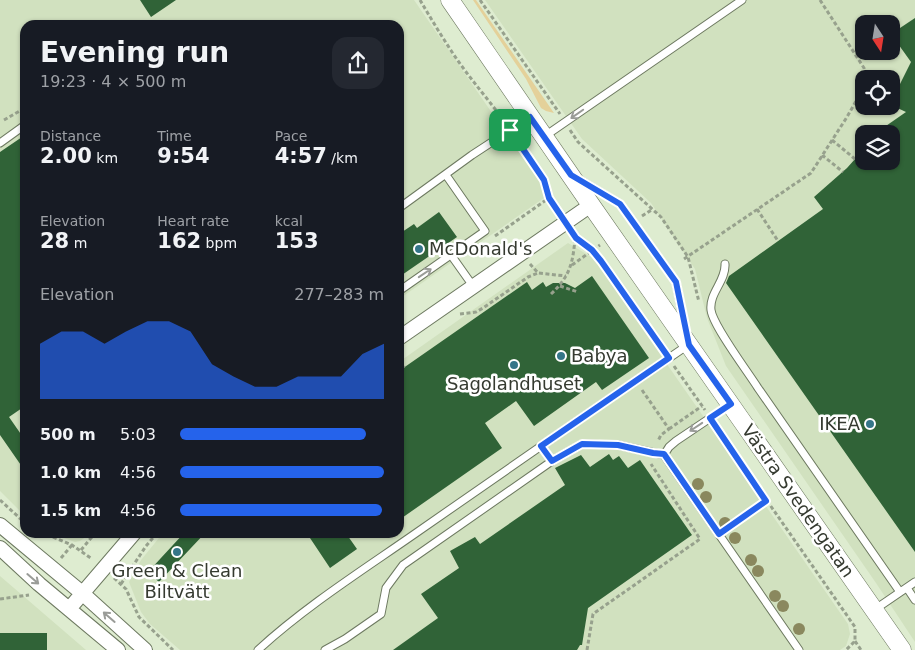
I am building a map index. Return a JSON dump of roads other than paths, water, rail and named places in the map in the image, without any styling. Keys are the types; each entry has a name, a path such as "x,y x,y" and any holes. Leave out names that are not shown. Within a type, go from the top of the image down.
{"street":[{"name":"Västra Svedengatan","path":"450,0 902,650"},
{"path":"404,334 591,205"},
{"path":"0,525 82,593 145,650"},
{"path":"69,609 130,538"},
{"path":"0,548 20,568 118,650"}],"lane":[{"path":"544,137 742,0"},
{"path":"404,204 530,117"},
{"path":"0,142 20,128"},
{"path":"404,288 485,231 446,175"},
{"path":"258,650 274,635 315,604 689,345 676,282 620,204 571,175"},
{"path":"451,255 473,286"},
{"path":"725,264 724,276 713,296 711,304 713,318 751,378 903,590 915,600"},
{"path":"664,454 676,441 731,404"},
{"path":"326,650 381,614 386,588 404,565 552,461 582,444 618,445 664,454"},
{"path":"541,446 552,461"},
{"path":"664,454 799,650"},
{"path":"874,610 915,582"}],"place":[{"name":"McDonald's","path":"419,249"},
{"name":"Babya","path":"561,356"},
{"name":"Sagolandhuset","path":"514,365"},
{"name":"IKEA","path":"870,424"},
{"name":"Green & Clean Biltvätt","path":"177,552"}]}
